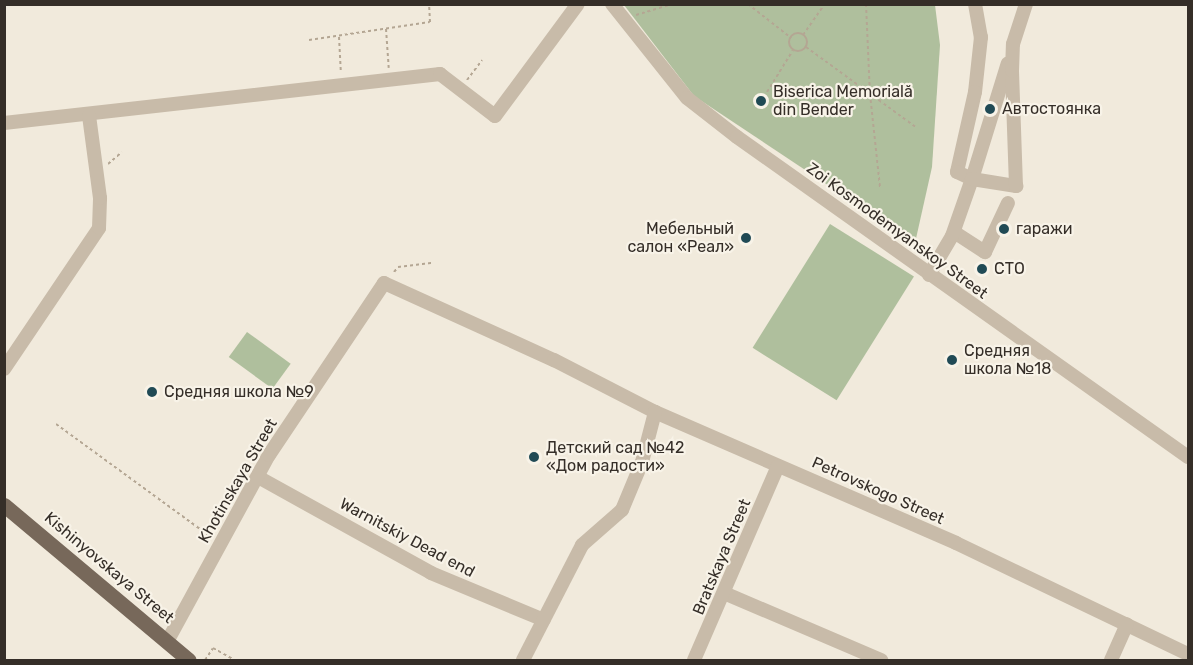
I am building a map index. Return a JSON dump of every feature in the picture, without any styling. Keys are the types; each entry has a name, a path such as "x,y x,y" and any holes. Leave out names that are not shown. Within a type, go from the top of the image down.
{"main road":[{"name":"Kishinyovskaya Street","path":"4,505 168,640 189,660"}],"street":[{"path":"4,123 89,116 440,74 495,116 578,4"},
{"name":"Zoi Kosmodemyanskoy Street","path":"612,4 687,98 929,275 1188,457"},
{"path":"975,4 981,37 978,70 957,172 972,179 1016,186 1013,44"},
{"path":"929,275 954,232 1026,4"},
{"path":"4,369 99,228 100,198 89,116"},
{"path":"954,232 985,252 1008,203"},
{"name":"Petrovskogo Street","path":"384,283 554,360 655,412 1127,624 1188,654"},
{"name":"Khotinskaya Street","path":"168,640 258,477 384,283"},
{"path":"523,660 582,546 622,510 642,462 655,412"},
{"name":"Bratskaya Street","path":"694,660 778,466"},
{"name":"Warnitskiy Dead end","path":"258,477 431,573 544,620"},
{"path":"724,593 881,660"},
{"path":"1111,660 1127,624"}],"path":[{"path":"309,40 430,22 429,4"},
{"path":"636,15 672,4"},
{"path":"748,4 791,38 793,50 766,92"},
{"path":"791,38 804,35 825,4"},
{"path":"866,4 870,94 880,188"},
{"path":"386,29 390,80"},
{"path":"804,35 806,47 917,128"},
{"path":"339,36 342,85"},
{"path":"793,50 806,47"},
{"path":"460,90 482,60"},
{"path":"384,283 399,267 433,263"},
{"path":"56,424 220,544"},
{"path":"205,660 213,648 235,660"}],"green space":[{"path":"624,5 935,5 940,45 932,167 915,243 694,96"},
{"path":"830,224 914,276 837,400 753,348"},
{"path":"247,332 291,364 272,389 229,357"}],"place":[{"name":"Biserica Memorială din Bender","path":"761,101"},
{"name":"Автостоянка","path":"990,109"},
{"name":"гаражи","path":"1004,229"},
{"name":"Мебельный салон «Реал»","path":"746,238"},
{"name":"СТО","path":"982,269"},
{"name":"Средняя школа №18","path":"952,360"},
{"name":"Средняя школа №9","path":"152,392"},
{"name":"Детский сад №42 «Дом радости»","path":"534,457"}]}
